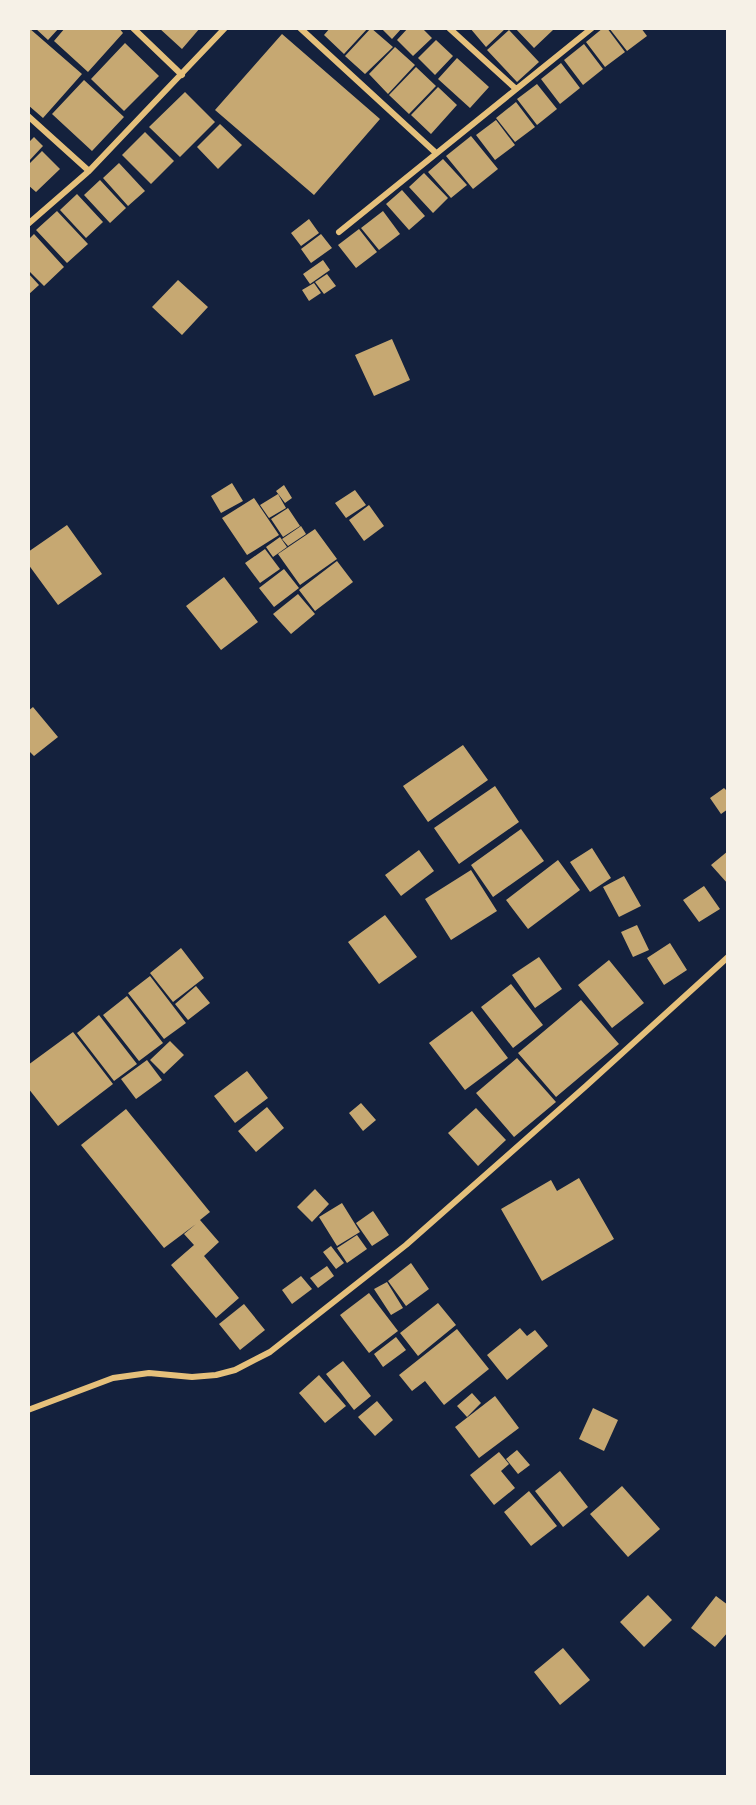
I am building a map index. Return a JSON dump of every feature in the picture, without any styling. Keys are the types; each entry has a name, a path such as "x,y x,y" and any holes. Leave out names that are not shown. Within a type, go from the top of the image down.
{"street":[{"path":"133,28 182,75"},
{"path":"28,224 89,171 225,28"},
{"path":"300,28 436,153"},
{"path":"339,232 592,28"},
{"path":"449,29 516,88"},
{"path":"28,116 89,171"},
{"path":"28,1410 44,1402 113,1378 149,1373 192,1377 216,1375 235,1370 270,1352 406,1245 728,957"}],"building":[{"path":"29,28 82,74 43,118 28,105"},
{"path":"35,28 59,28 48,40"},
{"path":"65,28 119,28 123,33 88,72 54,41"},
{"path":"159,28 200,28 182,49"},
{"path":"330,28 368,28 344,54 324,35"},
{"path":"371,28 393,47 365,74 345,56"},
{"path":"381,28 402,28 392,39"},
{"path":"408,28 422,28 432,38 413,56 397,40"},
{"path":"470,28 506,28 486,47"},
{"path":"515,28 552,28 553,30 534,48"},
{"path":"603,28 607,28 625,52 605,67 586,42"},
{"path":"609,28 641,28 647,36 627,51"},
{"path":"509,30 539,62 517,82 487,50"},
{"path":"282,34 380,119 314,195 215,110"},
{"path":"436,40 453,56 435,75 418,58"},
{"path":"125,43 159,76 124,111 91,79"},
{"path":"584,44 603,69 583,85 564,60"},
{"path":"395,47 415,65 388,94 369,74"},
{"path":"457,58 489,87 470,108 438,79"},
{"path":"561,63 580,88 560,104 541,79"},
{"path":"416,67 436,86 409,114 389,95"},
{"path":"84,80 124,117 92,151 52,114"},
{"path":"537,84 557,109 537,125 517,99"},
{"path":"438,87 457,105 431,134 411,115"},
{"path":"185,92 215,122 180,157 149,127"},
{"path":"516,102 535,127 515,142 496,118"},
{"path":"496,120 515,145 495,160 476,135"},
{"path":"220,124 242,145 218,169 197,147"},
{"path":"145,132 174,161 151,184 122,155"},
{"path":"471,136 498,169 473,189 446,156"},
{"path":"34,137 43,146 28,162 28,143"},
{"path":"42,151 60,169 36,192 28,185 28,165"},
{"path":"443,159 467,185 451,198 428,172"},
{"path":"119,163 145,191 128,206 103,178"},
{"path":"424,173 448,198 433,213 409,187"},
{"path":"100,180 126,208 110,223 84,195"},
{"path":"402,190 425,216 409,230 386,204"},
{"path":"77,194 103,222 86,238 60,210"},
{"path":"57,211 88,244 67,263 36,230"},
{"path":"383,211 400,234 379,250 361,228"},
{"path":"309,219 319,233 301,246 291,233"},
{"path":"359,229 377,252 356,268 338,245"},
{"path":"34,234 64,267 44,286 28,270 28,240"},
{"path":"321,234 332,248 311,263 301,249"},
{"path":"323,260 330,270 310,284 303,274"},
{"path":"28,273 39,285 28,295"},
{"path":"327,274 336,286 324,294 315,282"},
{"path":"178,280 208,307 182,335 152,307"},
{"path":"314,283 321,293 309,301 302,290"},
{"path":"392,339 410,380 374,396 355,355"},
{"path":"232,483 243,501 221,513 211,496"},
{"path":"284,485 292,498 285,503 276,491"},
{"path":"355,490 366,505 346,518 335,503"},
{"path":"278,494 286,508 269,518 260,505"},
{"path":"254,498 279,535 247,555 222,518"},
{"path":"369,505 384,526 364,541 349,520"},
{"path":"288,508 300,526 283,537 271,519"},
{"path":"67,525 102,574 58,605 28,564 28,552"},
{"path":"301,526 306,534 288,546 282,539"},
{"path":"315,529 337,559 300,585 278,554"},
{"path":"280,537 287,547 273,557 266,547"},
{"path":"265,549 280,569 260,583 245,563"},
{"path":"337,561 353,582 315,611 299,590"},
{"path":"284,569 299,588 274,607 259,588"},
{"path":"224,577 258,622 221,650 186,606"},
{"path":"298,594 315,614 291,634 273,614"},
{"path":"33,707 58,737 34,756 28,750 28,711"},
{"path":"463,745 488,780 428,822 403,786"},
{"path":"495,786 519,822 459,864 434,828"},
{"path":"724,788 728,792 728,809 721,814 710,798"},
{"path":"521,829 544,861 493,897 471,865"},
{"path":"592,848 611,878 590,892 570,862"},
{"path":"419,850 434,871 401,896 385,875"},
{"path":"728,851 728,884 711,865"},
{"path":"558,860 580,890 528,929 506,900"},
{"path":"471,870 497,911 451,940 425,899"},
{"path":"624,876 641,906 619,917 603,887"},
{"path":"704,886 720,909 699,922 683,900"},
{"path":"385,915 417,957 379,984 348,942"},
{"path":"637,925 649,950 633,957 621,932"},
{"path":"670,943 687,970 664,985 647,958"},
{"path":"181,948 204,978 173,1002 150,973"},
{"path":"539,957 562,989 535,1008 512,975"},
{"path":"609,960 644,1003 612,1028 578,985"},
{"path":"150,976 186,1023 164,1039 128,993"},
{"path":"511,984 543,1025 513,1048 481,1007"},
{"path":"196,986 210,1003 188,1020 175,1004"},
{"path":"127,996 163,1043 139,1061 103,1015"},
{"path":"581,1000 619,1044 556,1097 518,1053"},
{"path":"472,1011 508,1058 465,1090 429,1043"},
{"path":"99,1015 137,1064 114,1081 77,1033"},
{"path":"73,1032 113,1084 58,1126 28,1088 28,1065"},
{"path":"170,1041 184,1055 164,1074 150,1060"},
{"path":"517,1058 556,1102 514,1137 476,1093"},
{"path":"147,1060 162,1080 136,1099 121,1079"},
{"path":"247,1071 268,1098 235,1123 214,1096"},
{"path":"361,1103 376,1120 363,1131 349,1113"},
{"path":"267,1107 284,1128 256,1152 238,1131"},
{"path":"476,1108 506,1140 478,1166 448,1133"},
{"path":"126,1109 210,1212 200,1220 219,1242 204,1256 239,1298 216,1318 171,1265 194,1245 184,1234 196,1224 164,1248 81,1145"},
{"path":"579,1178 614,1239 542,1281 501,1209 551,1180 557,1191"},
{"path":"315,1189 329,1204 312,1222 297,1207"},
{"path":"342,1203 360,1232 337,1246 319,1217"},
{"path":"373,1211 389,1235 372,1246 356,1223"},
{"path":"357,1235 367,1249 347,1263 337,1248"},
{"path":"331,1246 344,1263 336,1269 323,1252"},
{"path":"411,1263 429,1289 406,1306 388,1281"},
{"path":"327,1266 334,1276 318,1288 310,1278"},
{"path":"301,1276 312,1289 292,1304 282,1290"},
{"path":"387,1282 403,1308 391,1315 374,1289"},
{"path":"369,1293 398,1331 369,1353 340,1315"},
{"path":"438,1303 456,1325 418,1356 400,1333"},
{"path":"244,1304 265,1330 240,1350 219,1324"},
{"path":"520,1328 527,1336 535,1330 548,1346 507,1380 487,1355"},
{"path":"457,1329 489,1369 444,1405 425,1381 412,1391 399,1375"},
{"path":"396,1337 406,1350 383,1367 374,1354"},
{"path":"343,1361 371,1396 354,1410 326,1374"},
{"path":"319,1375 346,1406 325,1423 299,1393"},
{"path":"472,1393 481,1403 467,1417 457,1406"},
{"path":"495,1396 519,1428 479,1458 455,1427"},
{"path":"377,1401 393,1420 375,1436 358,1417"},
{"path":"593,1408 618,1420 604,1451 579,1439"},
{"path":"517,1450 530,1465 518,1474 506,1459"},
{"path":"499,1452 509,1464 501,1471 515,1488 494,1505 470,1475"},
{"path":"560,1471 588,1507 563,1527 535,1491"},
{"path":"622,1486 660,1529 628,1557 590,1514"},
{"path":"529,1491 557,1526 531,1546 504,1512"},
{"path":"648,1595 672,1620 644,1647 620,1622"},
{"path":"716,1596 728,1605 728,1632 715,1647 691,1628"},
{"path":"563,1648 590,1680 560,1705 534,1672"}]}
